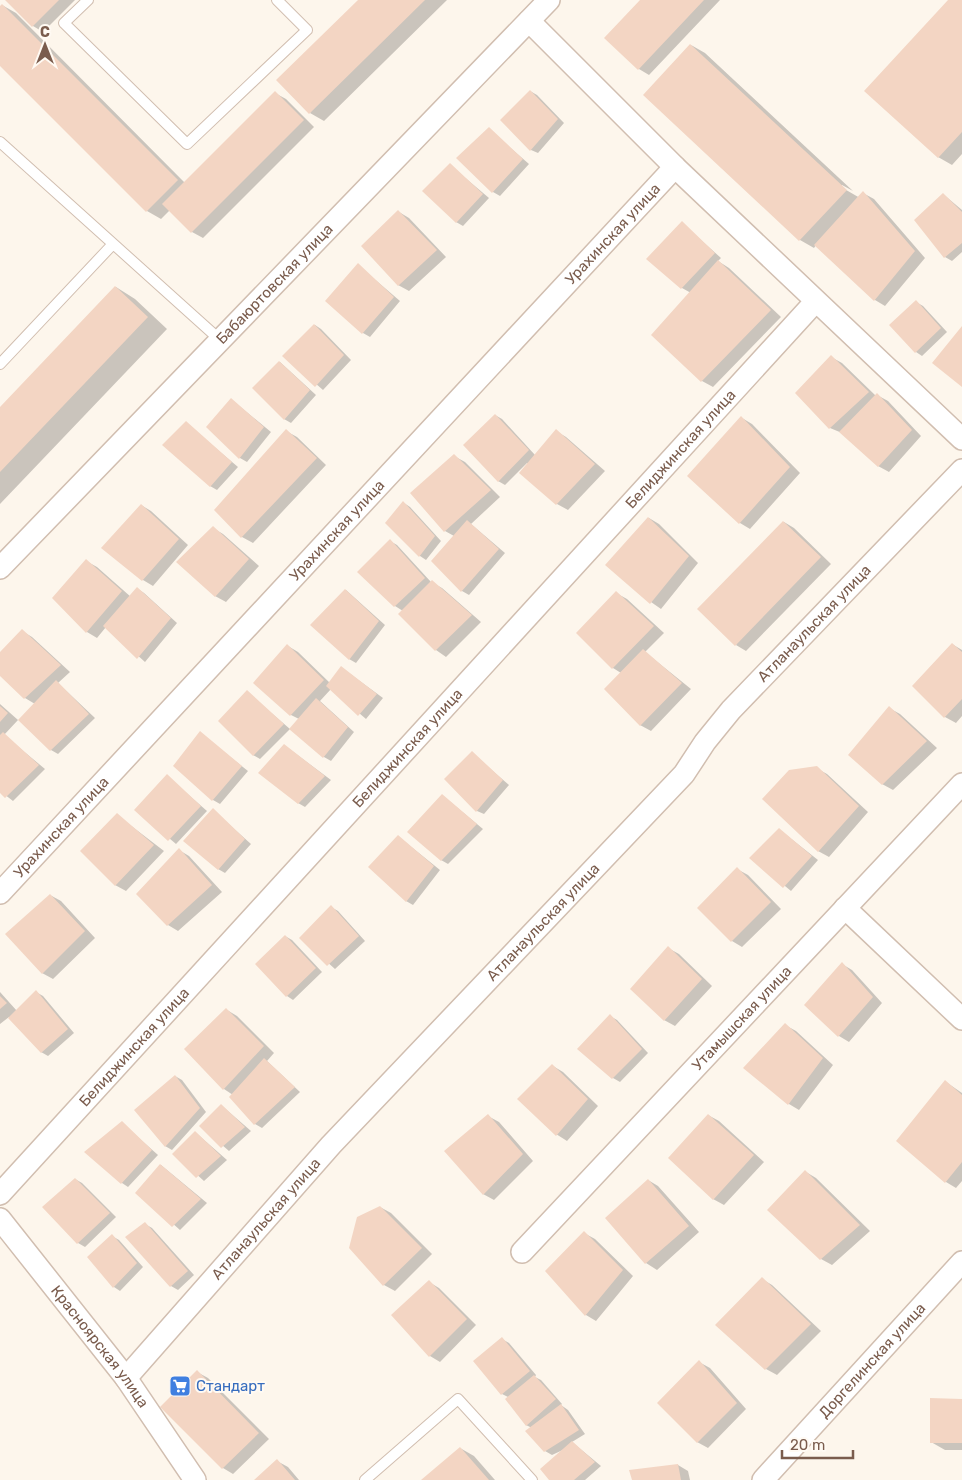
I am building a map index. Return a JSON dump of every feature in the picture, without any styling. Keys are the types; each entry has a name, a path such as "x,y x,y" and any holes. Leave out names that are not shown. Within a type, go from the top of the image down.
{"street":[{"name":"Бабаюртовская улица","path":"0,568 219,339 549,0"},
{"path":"529,21 675,167 815,302 962,438"},
{"name":"Урахинская улица","path":"0,893 675,167"},
{"name":"Белиджинская улица","path":"0,1194 815,302"},
{"name":"Атланаульская улица","path":"126,1378 331,1145 684,774 705,742 731,710 962,470"},
{"name":"Утамышская улица","path":"522,1252 962,784"},
{"path":"845,908 962,1019"},
{"name":"Красноярская улица","path":"0,1219 126,1378 194,1480"},
{"name":"Доргелинская улица","path":"763,1480 958,1275"}],"lane":[{"path":"88,0 64,23 187,144 307,30 277,0"},
{"path":"0,142 219,339"},
{"path":"0,364 113,244"},
{"path":"365,1480 458,1399 532,1480"}],"building":[{"path":"5,0 59,0 32,27"},
{"path":"358,0 425,0 309,114 276,80"},
{"path":"640,0 704,0 638,70 604,38"},
{"path":"948,0 962,0 962,132 938,158 864,91"},
{"path":"2,4 178,180 146,212 0,66 0,6"},
{"path":"690,44 847,190 799,241 643,95"},
{"path":"530,90 558,119 530,151 500,120"},
{"path":"275,91 304,120 191,233 162,204"},
{"path":"489,127 523,159 492,193 456,158"},
{"path":"450,163 483,194 456,223 422,191"},
{"path":"863,191 915,251 874,301 814,245"},
{"path":"943,193 962,212 962,243 944,258 914,220"},
{"path":"398,210 437,250 398,286 361,246"},
{"path":"682,221 715,253 681,289 646,259"},
{"path":"718,260 771,310 701,382 651,335"},
{"path":"358,263 394,297 362,334 325,301"},
{"path":"115,286 148,317 0,472 0,407"},
{"path":"916,300 941,328 915,353 889,325"},
{"path":"314,324 344,355 315,387 282,356"},
{"path":"962,326 962,387 932,363"},
{"path":"831,355 869,392 829,429 795,393"},
{"path":"279,361 310,390 284,420 252,388"},
{"path":"877,393 912,430 878,467 839,432"},
{"path":"231,398 264,427 239,459 206,427"},
{"path":"495,414 529,450 498,482 463,445"},
{"path":"741,416 790,467 739,524 687,476"},
{"path":"186,421 232,462 210,487 162,445"},
{"path":"286,429 317,458 241,538 214,510"},
{"path":"556,429 595,464 556,505 519,473"},
{"path":"454,454 491,490 444,532 410,493"},
{"path":"403,501 435,536 419,557 385,523"},
{"path":"141,504 179,539 142,581 101,548"},
{"path":"648,517 689,556 650,604 605,565"},
{"path":"467,520 499,549 461,592 431,561"},
{"path":"783,521 821,557 735,646 697,609"},
{"path":"213,526 249,559 215,597 176,562"},
{"path":"390,539 425,578 394,607 357,572"},
{"path":"86,559 122,591 86,633 52,598"},
{"path":"432,580 472,615 435,651 398,614"},
{"path":"137,587 171,618 137,659 103,626"},
{"path":"345,589 379,621 349,660 310,625"},
{"path":"616,591 654,626 612,669 576,633"},
{"path":"22,629 61,665 24,699 0,676 0,652"},
{"path":"952,643 962,652 962,699 944,718 912,686"},
{"path":"287,644 324,680 290,716 253,683"},
{"path":"643,649 682,683 640,726 604,689"},
{"path":"341,666 377,694 358,716 326,686"},
{"path":"56,680 89,714 50,751 18,720"},
{"path":"247,690 284,724 253,756 218,721"},
{"path":"316,698 348,727 323,758 289,729"},
{"path":"0,706 8,713 0,722"},
{"path":"889,706 927,741 882,785 848,755"},
{"path":"200,731 242,766 212,801 173,766"},
{"path":"3,732 39,765 5,798 0,793 0,735"},
{"path":"284,744 325,776 298,804 258,773"},
{"path":"472,751 503,780 476,812 444,779"},
{"path":"817,766 859,806 818,852 762,799 789,770"},
{"path":"167,774 201,806 168,841 134,810"},
{"path":"442,794 477,824 441,861 407,832"},
{"path":"213,808 245,839 218,870 183,841"},
{"path":"117,813 154,845 115,886 80,851"},
{"path":"779,828 812,856 783,888 749,858"},
{"path":"398,835 434,866 406,902 368,867"},
{"path":"179,848 212,885 167,926 136,894"},
{"path":"737,867 771,902 731,942 697,908"},
{"path":"50,894 85,931 42,974 5,934"},
{"path":"331,905 359,936 327,966 299,938"},
{"path":"285,935 316,968 286,997 255,964"},
{"path":"668,946 702,979 664,1021 630,989"},
{"path":"842,962 873,997 838,1037 804,1005"},
{"path":"36,990 68,1029 41,1053 8,1018"},
{"path":"0,996 7,1003 0,1009"},
{"path":"226,1008 264,1046 223,1090 184,1049"},
{"path":"610,1014 642,1049 612,1079 577,1049"},
{"path":"785,1023 823,1058 788,1105 743,1068"},
{"path":"264,1058 295,1087 254,1125 229,1097"},
{"path":"552,1064 588,1099 556,1136 517,1099"},
{"path":"175,1075 200,1108 165,1147 134,1110"},
{"path":"945,1080 962,1095 962,1162 945,1183 896,1141"},
{"path":"221,1104 245,1127 221,1148 199,1126"},
{"path":"488,1114 523,1154 483,1195 444,1151"},
{"path":"708,1114 754,1155 713,1200 668,1158"},
{"path":"122,1121 152,1150 121,1184 84,1152"},
{"path":"195,1131 221,1156 196,1178 172,1154"},
{"path":"160,1164 201,1199 172,1227 135,1193"},
{"path":"805,1170 860,1225 820,1260 767,1210"},
{"path":"75,1178 110,1213 77,1244 42,1207"},
{"path":"648,1179 689,1226 645,1264 605,1218"},
{"path":"380,1206 422,1248 383,1286 349,1248 357,1217"},
{"path":"145,1222 188,1271 170,1287 125,1237"},
{"path":"584,1231 623,1270 585,1316 545,1271"},
{"path":"112,1234 137,1263 113,1288 87,1257"},
{"path":"762,1277 811,1324 765,1370 715,1325"},
{"path":"429,1280 467,1319 429,1357 391,1315"},
{"path":"502,1337 530,1371 501,1395 473,1361"},
{"path":"699,1360 737,1403 697,1443 657,1403"},
{"path":"197,1370 259,1433 222,1469 160,1407"},
{"path":"534,1375 556,1399 526,1426 505,1399"},
{"path":"930,1398 962,1399 962,1443 930,1443"},
{"path":"561,1404 579,1430 544,1452 525,1431"},
{"path":"572,1441 595,1462 574,1480 549,1480 540,1469"},
{"path":"460,1447 489,1480 421,1480"},
{"path":"277,1459 295,1480 254,1480"},
{"path":"678,1464 681,1480 632,1480 629,1470"}],"place":[{"name":"Стандарт","path":"180,1386"}]}
